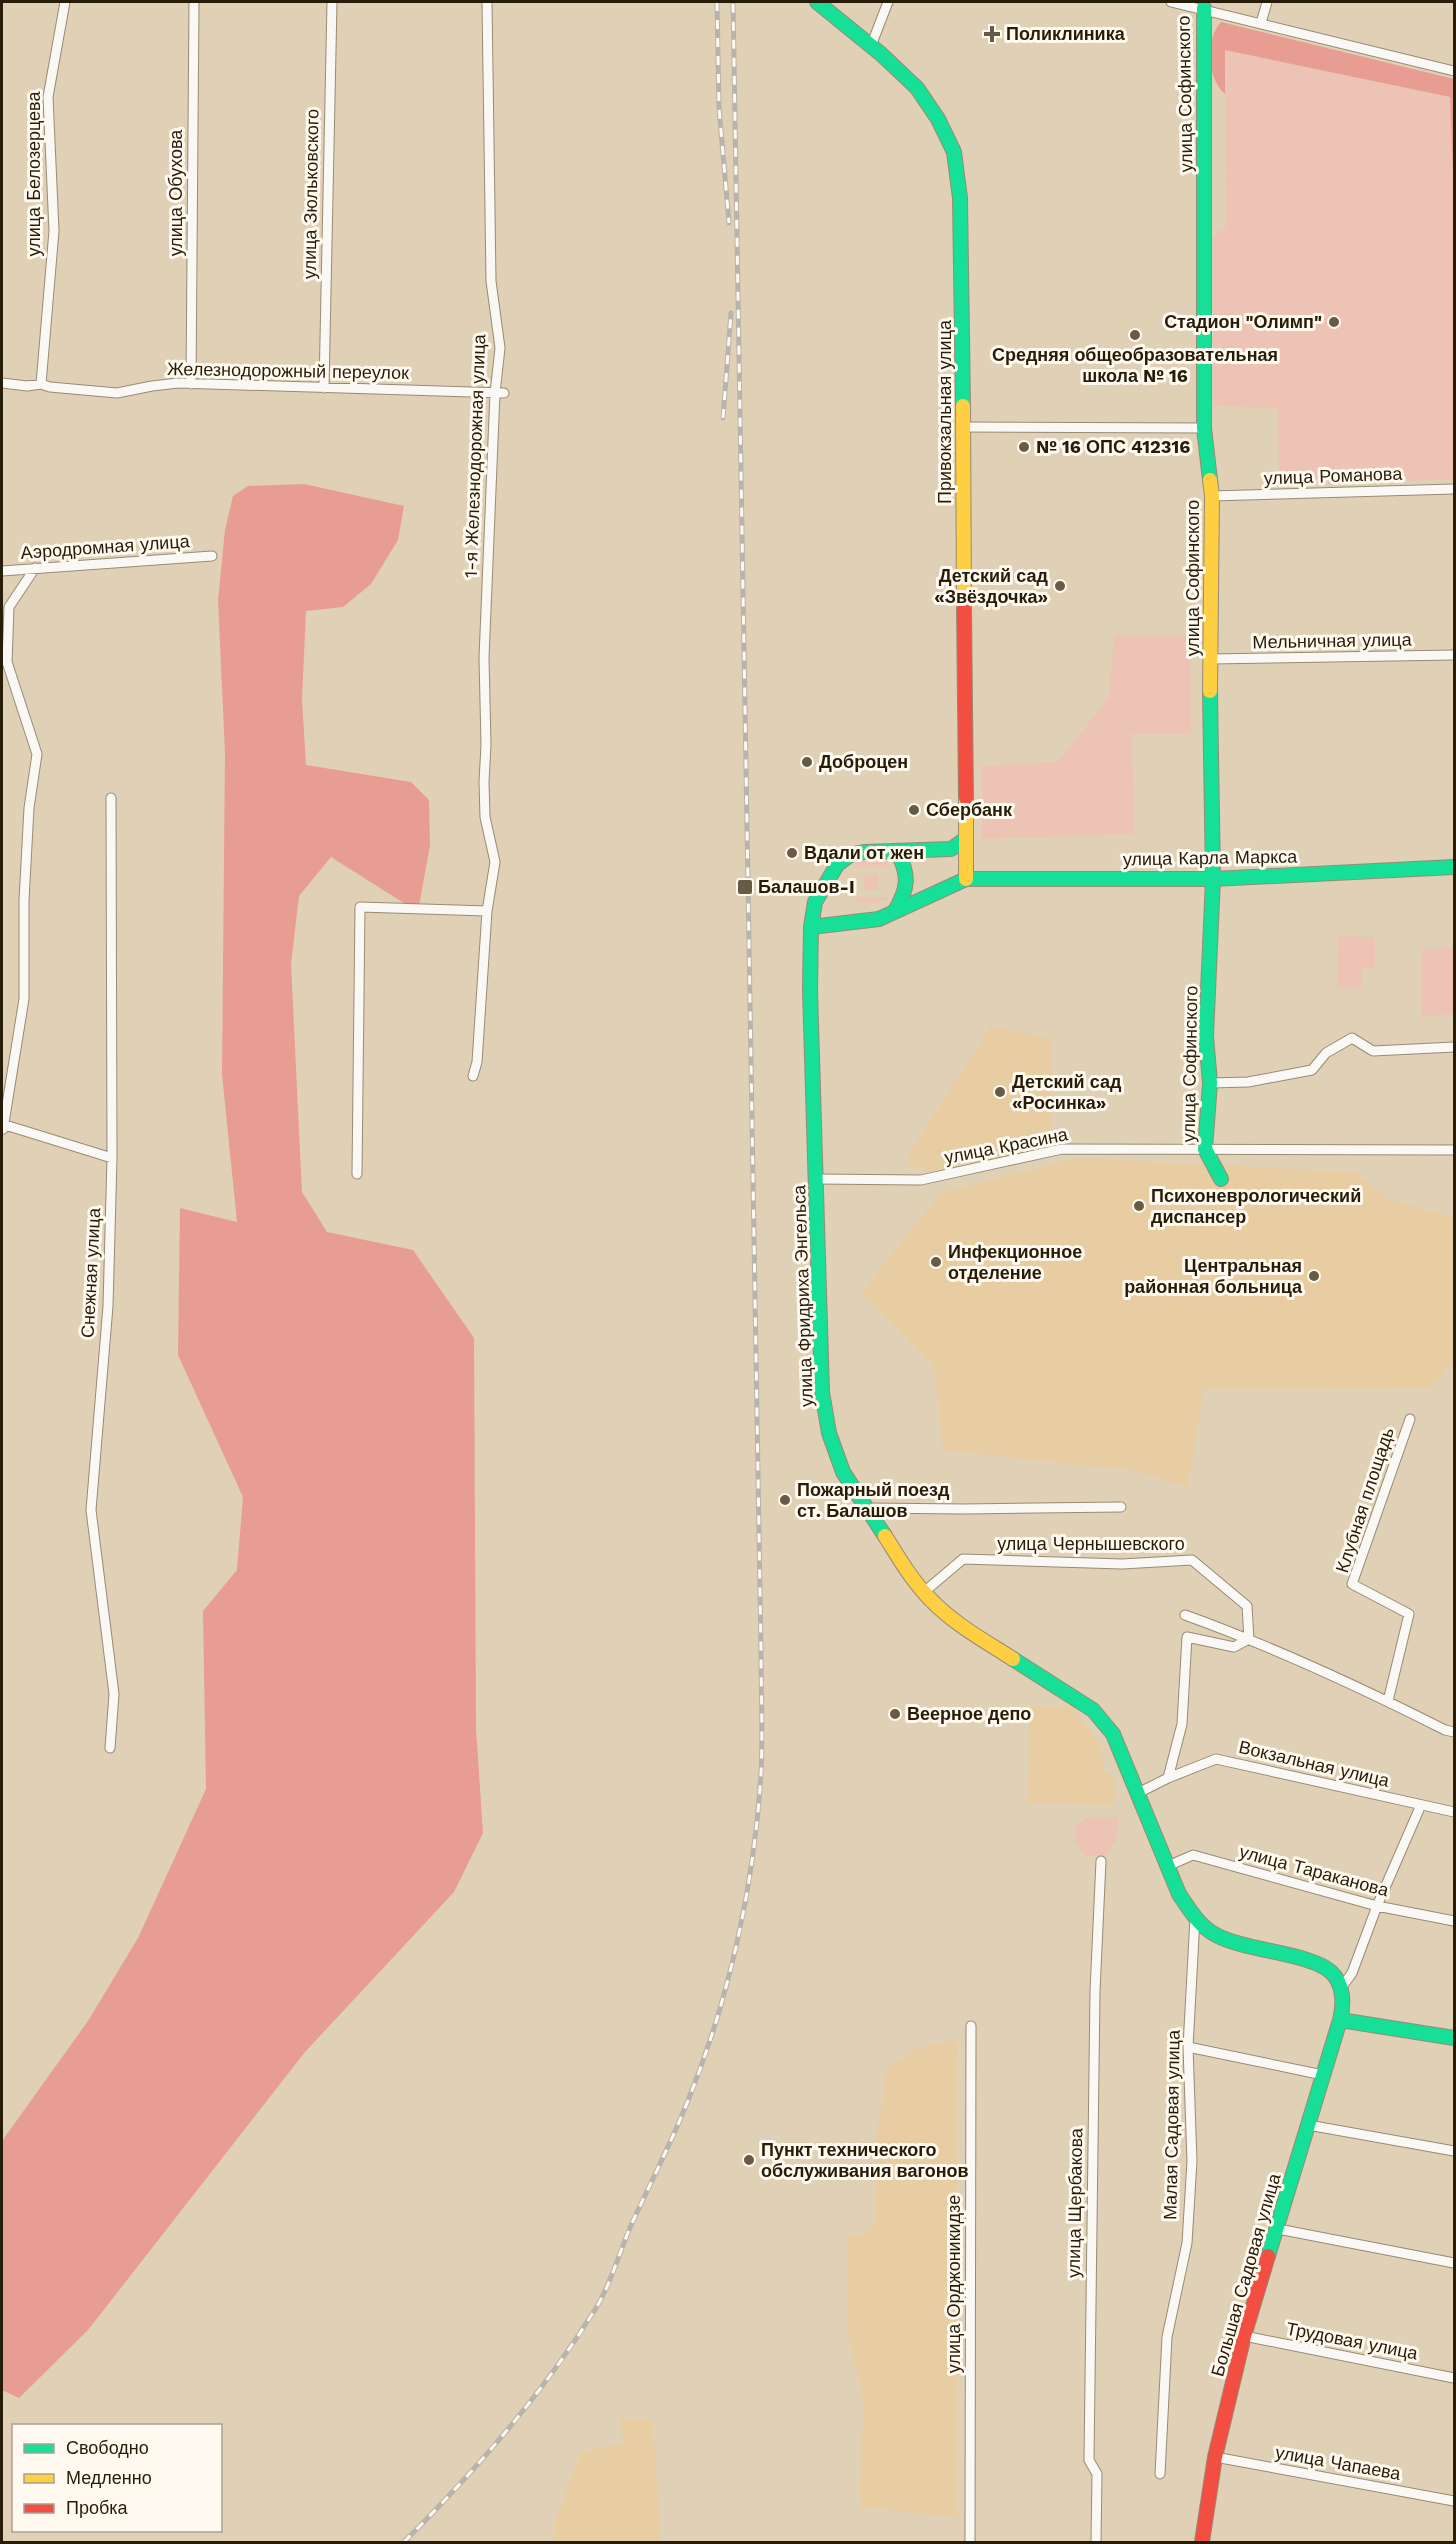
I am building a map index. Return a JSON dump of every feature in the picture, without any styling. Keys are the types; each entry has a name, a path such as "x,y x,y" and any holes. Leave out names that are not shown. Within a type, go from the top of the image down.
{"main road":[{"name":"Привокзальная улица","path":"817,2 871,46 917,88 939,119 954,152 960,198 966,879"},
{"name":"улица Софинского","path":"1204,8 1204,428 1212,496 1210,659 1213,879 1206,1036 1210,1083 1205,1149 1221,1179"},
{"name":"улица Фридриха Энгельса","path":"964,840 951,849 850,855 837,865 815,902 811,927 810,990 822,1392 829,1433 843,1472 911,1577 924,1592 958,1623 1093,1710 1113,1734 1179,1894 1195,1918 1214,1935 1234,1943 1313,1962 1331,1972 1341,1988"},
{"path":"895,911 906,894 907,869 897,852"},
{"name":"улица Карла Маркса","path":"966,879 1213,879 1455,867"},
{"path":"811,927 879,919 966,879"},
{"name":"Большая Садовая улица","path":"1202,2542 1215,2457 1244,2336 1340,2020 1343,2007 1341,1988"},
{"path":"1340,2020 1455,2038"}],"street":[{"name":"улица Белозерцева","path":"41,384 54,231 48,97 65,2"},
{"name":"улица Обухова","path":"191,384 194,2"},
{"name":"улица Зюльковского","path":"324,388 332,2"},
{"name":"1-я Железнодорожная улица","path":"473,1076 477,1062 487,911 495,862 485,817 484,782 486,745 484,658 500,348 491,281 487,2"},
{"path":"871,46 888,2"},
{"name":"улица Софинского","path":"1171,2 1204,8"},
{"path":"1262,23 1267,2"},
{"path":"1204,8 1455,71"},
{"name":"Железнодорожный переулок","path":"2,383 27,386 41,384 50,387 117,393 152,386 191,384 499,393"},
{"path":"963,427 1204,428"},
{"name":"улица Романова","path":"1212,496 1455,489"},
{"name":"Аэродромная улица","path":"2,571 212,556"},
{"path":"35,568 9,606 7,662 37,754 29,808 24,888 24,999 3,1126 112,1158"},
{"name":"Мельничная улица","path":"1210,659 1455,655"},
{"name":"Снежная улица","path":"110,1748 114,1694 91,1510 108,1306 112,1158 111,798"},
{"path":"357,1174 360,907 487,911"},
{"path":"1210,1083 1248,1082 1312,1070 1326,1053 1352,1038 1372,1051 1455,1047"},
{"name":"улица Красина","path":"816,1179 921,1180 1062,1149 1455,1150"},
{"name":"Клубная площадь","path":"1388,1701 1408,1614 1352,1584 1410,1419"},
{"path":"865,1508 1121,1507"},
{"name":"улица Чернышевского","path":"924,1592 963,1559 1122,1563 1192,1560 1247,1606 1249,1639"},
{"path":"1185,1616 1249,1639 1388,1701 1445,1730 1455,1732"},
{"path":"1168,1778 1182,1724 1186,1637 1234,1647 1249,1639"},
{"name":"Вокзальная улица","path":"1138,1793 1168,1778 1216,1760 1455,1812"},
{"path":"1341,1988 1352,1973 1377,1906 1421,1805"},
{"name":"улица Тараканова","path":"1168,1866 1193,1855 1377,1906 1455,1921"},
{"name":"улица Щербакова","path":"1096,2542 1097,2474 1089,2460 1089,2437 1095,1991 1101,1861"},
{"name":"Малая Садовая улица","path":"1160,2474 1167,2337 1187,2243 1192,2161 1188,2047 1195,1918"},
{"name":"улица Орджоникидзе","path":"969,2542 971,2026"},
{"path":"1188,2047 1323,2075"},
{"path":"1308,2126 1455,2151"},
{"path":"1278,2229 1455,2263"},
{"name":"Трудовая улица","path":"1244,2336 1455,2378"},
{"name":"улица Чапаева","path":"1215,2457 1455,2501"}],"shaded area":[{"path":"1221,22 1454,79 1454,199 1450,97 1225,50 1225,94 1215,79 1210,59 1212,38"},
{"name":"Стадион \"Олимп\"","path":"1225,50 1450,97 1454,199 1454,479 1279,485 1278,408 1213,406 1213,237 1226,227"},
{"path":"304,484 404,506 398,540 371,584 343,607 306,611 302,699 306,765 411,782 429,800 430,845 418,912 331,857 299,896 291,964 302,1192 327,1232 413,1250 474,1338 476,1728 483,1833 454,1892 305,2052 88,2330 19,2398 2,2390 2,2141 88,2021 138,1938 206,1789 203,1611 237,1570 243,1497 178,1355 180,1208 237,1222 222,1074 225,752 218,600 225,530 233,496 248,486"},
{"path":"1190,635 1191,733 1132,734 1134,834 982,839 982,766 1058,762 1109,697 1114,636"},
{"path":"859,861 886,861 890,867 854,867"},
{"path":"863,875 878,875 878,890 864,890"},
{"path":"888,897 888,899 872,903 855,900 855,898"},
{"path":"1338,936 1375,937 1375,968 1361,968 1361,988 1337,988"},
{"path":"1454,948 1454,1014 1421,1017 1422,949"},
{"name":"Детский сад «Росинка»","path":"991,1026 1052,1039 1051,1145 928,1172 905,1160"},
{"path":"1076,1158 1355,1172 1387,1199 1454,1218 1454,1365 1451,1365 1430,1388 1203,1390 1188,1487 1137,1471 943,1450 934,1366 862,1292 940,1193"},
{"path":"1030,1706 1072,1707 1102,1746 1103,1770 1114,1778 1114,1805 1028,1803"},
{"path":"1087,1817 1118,1817 1116,1841 1106,1856 1085,1856 1075,1842 1076,1826"},
{"path":"958,2038 957,2517 859,2507 864,2402 847,2333 848,2234 863,2235 876,2221 875,2145 887,2069 914,2050"},
{"path":"621,2418 653,2420 660,2542 554,2542 554,2525 581,2452 623,2444"}],"railway":[{"path":"717,2 719,108 729,223"},
{"path":"404,2542 507,2431 553,2371 602,2298 633,2221 681,2118 715,2024 746,1900 758,1816 762,1712 733,2"},
{"path":"723,418 731,313"}],"traffic: fast":[{"path":"817,2 881,54 917,88 938,119 954,152 960,198 963,406"},
{"path":"1204,8 1204,428 1210,480"},
{"path":"1210,691 1213,879 1206,1036 1210,1083 1205,1149 1221,1179"},
{"path":"885,1536 843,1472 829,1433 822,1392 810,990 811,927 815,902 837,865 850,855 864,852 951,849 964,840"},
{"path":"895,911 903,896 906,882 904,868 897,852"},
{"path":"811,927 879,919 966,879 1213,879 1454,867"},
{"path":"1013,1659 1093,1710 1113,1734 1179,1894 1199,1922 1216,1935 1228,1940 1309,1960 1322,1966 1331,1972 1341,1988 1340,2020 1268,2256"},
{"path":"1340,2020 1454,2038"}],"traffic: slow":[{"path":"963,406 964,608"},
{"path":"1210,480 1212,496 1210,691"},
{"path":"966,798 966,879"},
{"path":"885,1536 924,1593 940,1609 970,1632 1013,1659"}],"traffic: jam":[{"path":"964,608 966,798"},
{"path":"1202,2542 1215,2457 1244,2336 1268,2256"}],"place":[{"name":"Поликлиника","path":"992,34"},
{"name":"Стадион \"Олимп\"","path":"1334,322"},
{"name":"Средняя общеобразовательная школа № 16","path":"1135,335"},
{"name":"№ 16 ОПС 412316","path":"1024,447"},
{"name":"Детский сад «Звёздочка»","path":"1060,586"},
{"name":"Доброцен","path":"807,762"},
{"name":"Сбербанк","path":"914,810"},
{"name":"Вдали от жен","path":"792,853"},
{"name":"Балашов-I","path":"745,887"},
{"name":"Детский сад «Росинка»","path":"1000,1092"},
{"name":"Психоневрологический диспансер","path":"1139,1206"},
{"name":"Инфекционное отделение","path":"936,1262"},
{"name":"Центральная районная больница","path":"1314,1276"},
{"name":"Пожарный поезд ст. Балашов","path":"785,1500"},
{"name":"Веерное депо","path":"895,1714"},
{"name":"Пункт технического обслуживания вагонов","path":"749,2160"}]}
